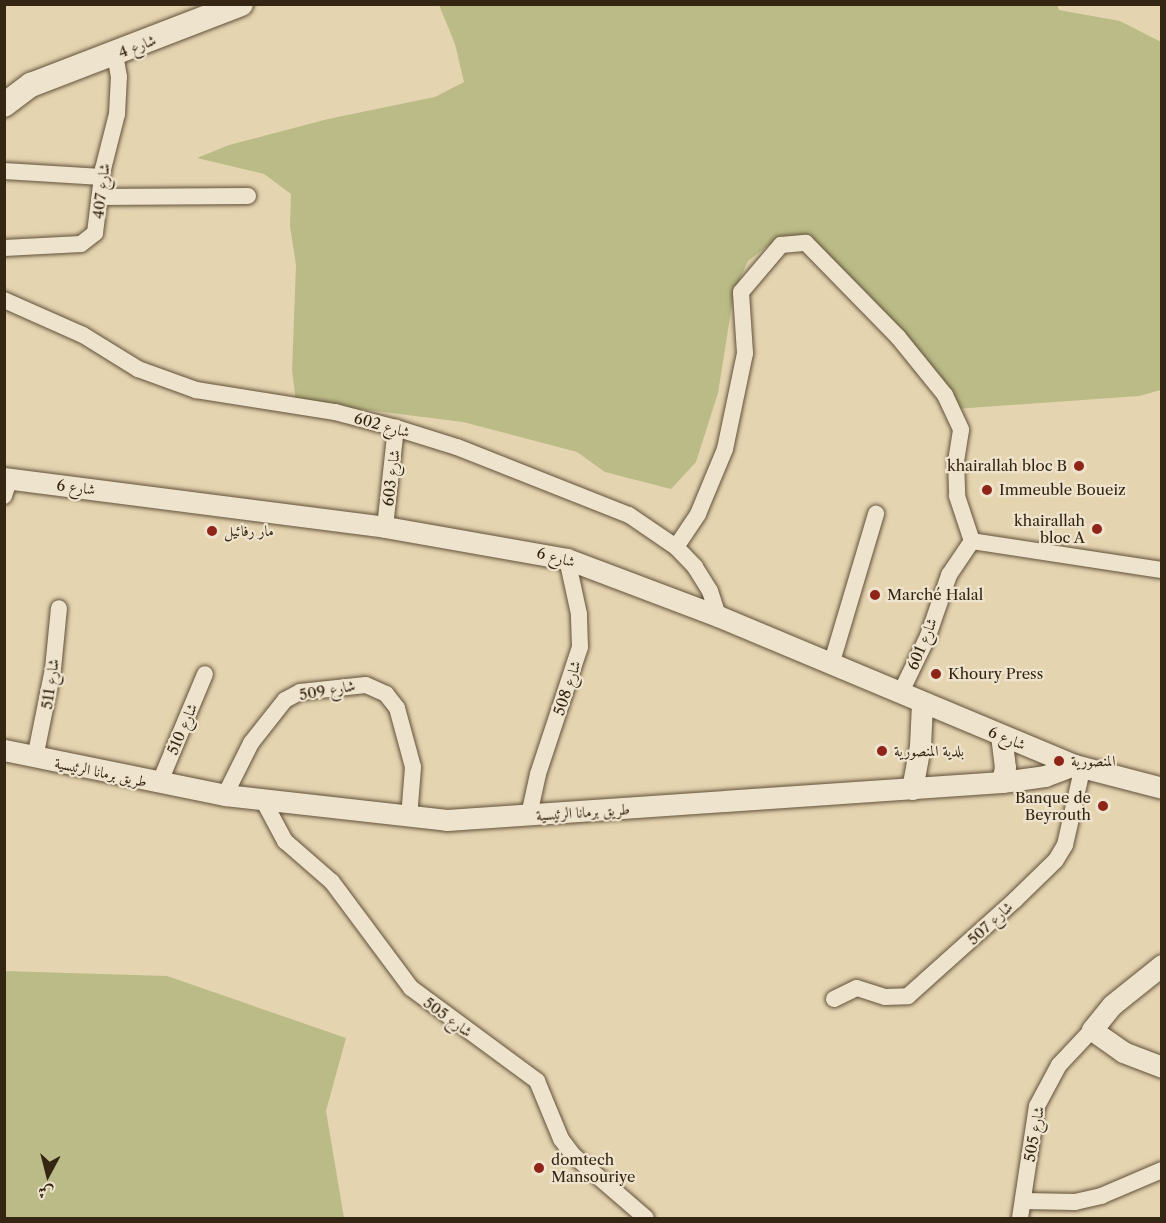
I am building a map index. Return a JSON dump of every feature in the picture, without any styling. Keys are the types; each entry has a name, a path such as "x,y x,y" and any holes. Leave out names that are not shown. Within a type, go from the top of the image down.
{"main road":[{"name":"شارع 4","path":"4,105 31,85 115,55 241,4"},
{"name":"شارع 4","path":"4,86 31,85"}],"street":[{"name":"شارع 407","path":"4,248 87,242 95,233 102,177 118,105 115,55"},
{"path":"4,171 102,177"},
{"path":"100,197 248,196"},
{"path":"676,547 698,514 725,449 745,353 741,292 780,244 806,243 898,337 945,395 961,430 956,460 957,496 972,541 1161,570"},
{"name":"شارع 602","path":"4,300 83,335 138,369 196,390 335,412 396,428 457,447 629,515 676,547 710,591 718,616"},
{"name":"شارع 603","path":"385,527 396,428"},
{"name":"شارع 6","path":"6,484 385,527 567,559 718,616 900,694 1078,765"},
{"path":"831,665 876,514"},
{"name":"شارع 601","path":"900,694 928,636 949,574 972,541"},
{"name":"شارع 508","path":"529,815 538,774 580,647 579,615 567,559"},
{"name":"شارع 511","path":"35,758 54,669 59,608"},
{"name":"شارع 510","path":"159,784 205,674"},
{"name":"شارع 509","path":"225,795 250,743 285,700 300,692 366,685 386,694 397,708 413,767 409,818"},
{"path":"912,789 920,746 922,703"},
{"path":"1001,735 1005,767 1002,782"},
{"name":"طريق برمانا الرئيسية","path":"4,750 159,784 225,795 409,818 529,815 1002,782 1045,776 1078,765"},
{"path":"1078,765 1161,788"},
{"name":"شارع 507","path":"834,999 856,988 885,996 908,996 1015,900 1056,860 1065,845 1078,765"},
{"name":"شارع 505","path":"263,800 285,841 345,897 411,988 537,1081 561,1139 573,1155 646,1218"},
{"path":"1161,965 1112,1005 1092,1030 1123,1052 1161,1067"},
{"name":"شارع 505","path":"1020,1218 1037,1106 1059,1065 1092,1030"},
{"path":"1024,1201 1076,1202 1101,1196 1161,1170"}],"green space":[{"path":"439,5 1057,5 1059,10 1120,21 1161,42 1161,390 1139,396 955,409 806,238 773,242 748,261 734,292 718,393 696,462 671,489 605,472 577,452 463,422 296,401 292,371 296,265 290,226 291,194 264,174 197,158 229,145 328,119 435,97 464,82 455,44"},
{"path":"5,971 167,976 346,1038 326,1111 344,1218 5,1218"}],"place":[{"name":"khairallah bloc B","path":"1079,466"},
{"name":"Immeuble Boueiz","path":"987,490"},
{"name":"khairallah bloc A","path":"1097,529"},
{"name":"مار رفائيل","path":"212,531"},
{"name":"Marché Halal","path":"875,595"},
{"name":"Khoury Press","path":"936,674"},
{"name":"بلدية المنصورية","path":"882,751"},
{"name":"المنصورية","path":"1059,761"},
{"name":"Banque de Beyrouth","path":"1103,806"},
{"name":"domtech Mansouriye","path":"539,1168"}]}
